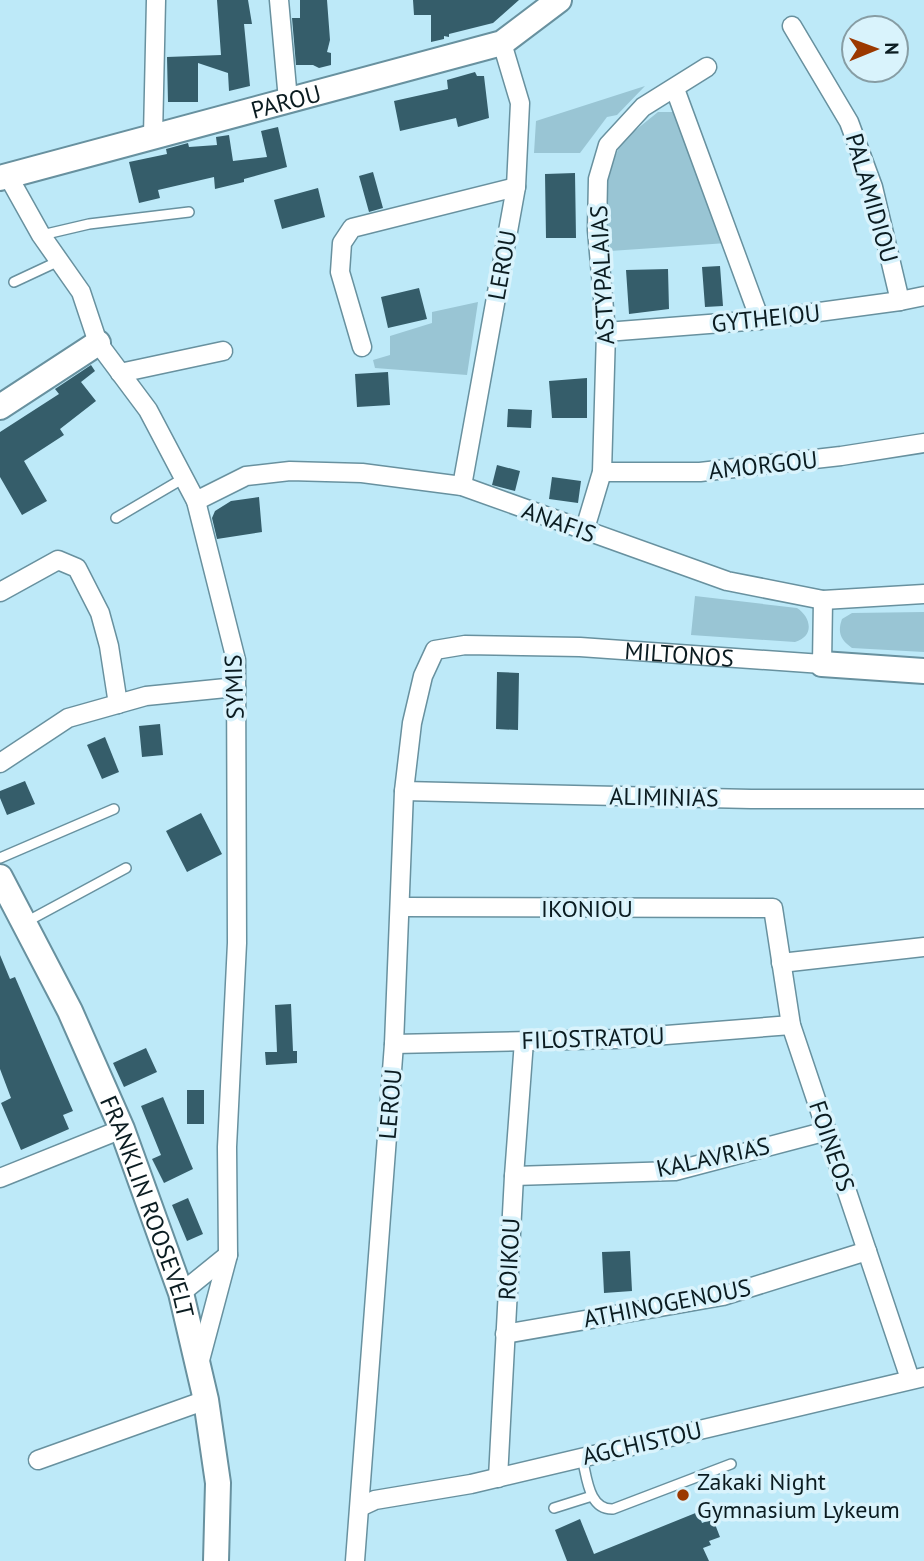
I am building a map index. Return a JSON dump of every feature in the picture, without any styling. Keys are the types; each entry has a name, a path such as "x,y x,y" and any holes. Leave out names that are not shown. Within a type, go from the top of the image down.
{"street":[{"path":"153,136 156,0"},
{"path":"279,0 288,100"},
{"name":"PAROU","path":"4,177 502,43 537,9 559,0"},
{"name":"PALAMIDIOU","path":"792,26 849,122 873,187 900,301"},
{"name":"LEROU","path":"462,486 516,187 520,103 502,43"},
{"name":"ASTYPALAIAS","path":"584,532 602,472 607,332 597,230 598,179 608,145 643,107 707,67"},
{"path":"675,89 760,320"},
{"name":"SYMIS","path":"4,177 81,292 98,343 148,410 196,501 236,660 237,943 227,1147 228,1255 199,1365"},
{"path":"362,347 340,272 342,243 352,228 516,187"},
{"name":"GYTHEIOU","path":"607,332 760,320 924,296"},
{"path":"0,407 98,343"},
{"path":"120,373 223,351"},
{"name":"AMORGOU","path":"602,472 700,472 841,456 924,443"},
{"name":"ANAFIS","path":"196,501 246,476 289,471 362,473 462,486 584,532 727,581 823,600 924,594"},
{"path":"0,592 58,560 77,568 100,613 109,646 118,704"},
{"path":"822,664 823,600"},
{"name":"MILTONOS","path":"435,650 465,645 580,647 924,671"},
{"name":"LEROU","path":"355,1561 394,1044 404,791 412,723 423,676 435,650"},
{"path":"0,762 68,718 146,696 236,687"},
{"name":"ALIMINIAS","path":"404,791 751,799 924,799"},
{"name":"FRANKLIN ROOSEVELT","path":"0,877 70,1011 122,1129 181,1293 206,1399 218,1483 216,1561"},
{"name":"IKONIOU","path":"401,907 773,908"},
{"name":"FOINEOS","path":"773,908 791,1025 867,1251 917,1378"},
{"path":"780,963 924,947"},
{"name":"FILOSTRATOU","path":"394,1044 616,1039 791,1025"},
{"name":"ROIKOU","path":"498,1478 524,1041"},
{"path":"0,1178 122,1129"},
{"name":"KALAVRIAS","path":"514,1176 675,1171 827,1131"},
{"name":"ATHINOGENOUS","path":"505,1334 723,1296 867,1251"},
{"path":"181,1293 228,1255"},
{"name":"AGCHISTOU","path":"360,1507 375,1500 498,1478 917,1378"},
{"path":"38,1460 206,1399"}],"lane":[{"path":"41,235 89,224 189,212"},
{"path":"14,282 59,261"},
{"path":"116,518 184,478"},
{"path":"0,858 114,809"},
{"path":"24,922 126,868"},
{"path":"582,1458 592,1496 605,1509 613,1509 731,1464"},
{"path":"554,1508 592,1496"}],"shaded area":[{"path":"645,86 617,115 607,117 580,153 534,153 536,121"},
{"path":"658,112 673,112 727,243 610,251 604,181 622,141"},
{"path":"478,302 467,375 375,368 373,360 390,355 390,336 432,323 432,312"},
{"path":"695,596 797,608 808,621 808,631 795,642 691,635"},
{"path":"924,612 924,652 852,648 840,632 842,619 852,613"}],"building":[{"path":"217,0 248,0 252,24 244,24 250,86 229,91 228,73 198,63 198,102 168,102 167,57 221,55"},
{"path":"300,0 327,0 330,40 327,52 331,53 331,65 319,68 313,65 296,65 292,18 300,18"},
{"path":"413,0 519,0 493,23 449,34 449,37 444,36 444,39 431,42 431,15 414,15"},
{"path":"475,72 477,76 484,76 489,118 458,127 456,118 400,131 394,101 448,89 447,80"},
{"path":"278,127 287,167 215,189 214,177 158,190 160,198 139,203 129,162 167,154 166,149 188,143 189,147 217,145 216,137 229,135 233,161 267,157 261,131"},
{"path":"373,172 383,208 369,212 359,176"},
{"path":"575,173 576,238 546,238 545,174"},
{"path":"318,188 325,217 282,229 274,200"},
{"path":"720,266 723,306 705,307 702,267"},
{"path":"668,269 669,309 629,314 626,270"},
{"path":"419,288 427,319 388,328 381,297"},
{"path":"91,365 95,371 81,382 96,401 60,429 64,435 24,461 47,501 22,515 0,477 0,432 59,394 55,389"},
{"path":"388,372 390,405 357,407 355,374"},
{"path":"587,378 587,418 552,418 549,381"},
{"path":"508,409 532,410 531,428 507,427"},
{"path":"497,465 520,471 515,491 492,485"},
{"path":"552,477 581,481 578,503 549,499"},
{"path":"259,497 262,532 217,539 212,518 215,511 231,501"},
{"path":"497,672 519,673 518,730 496,729"},
{"path":"160,724 163,755 142,757 139,726"},
{"path":"105,737 119,772 102,779 87,745"},
{"path":"25,781 35,804 7,815 0,791"},
{"path":"201,813 222,854 187,872 166,831"},
{"path":"0,955 10,979 15,977 73,1111 63,1115 69,1129 21,1150 1,1103 11,1098 0,1069"},
{"path":"291,1004 293,1051 297,1051 297,1063 266,1065 265,1052 277,1052 275,1005"},
{"path":"146,1048 157,1072 124,1087 113,1063"},
{"path":"187,1090 204,1090 204,1124 187,1124"},
{"path":"163,1097 193,1169 164,1183 152,1159 161,1155 141,1106"},
{"path":"188,1198 203,1234 187,1241 172,1205"},
{"path":"630,1251 632,1291 604,1293 602,1252"},
{"path":"698,1512 702,1523 713,1519 720,1537 709,1541 711,1545 703,1548 709,1561 567,1561 555,1530 580,1519 594,1554"}],"place":[{"name":"Zakaki Night Gymnasium Lykeum","path":"683,1495"}]}
